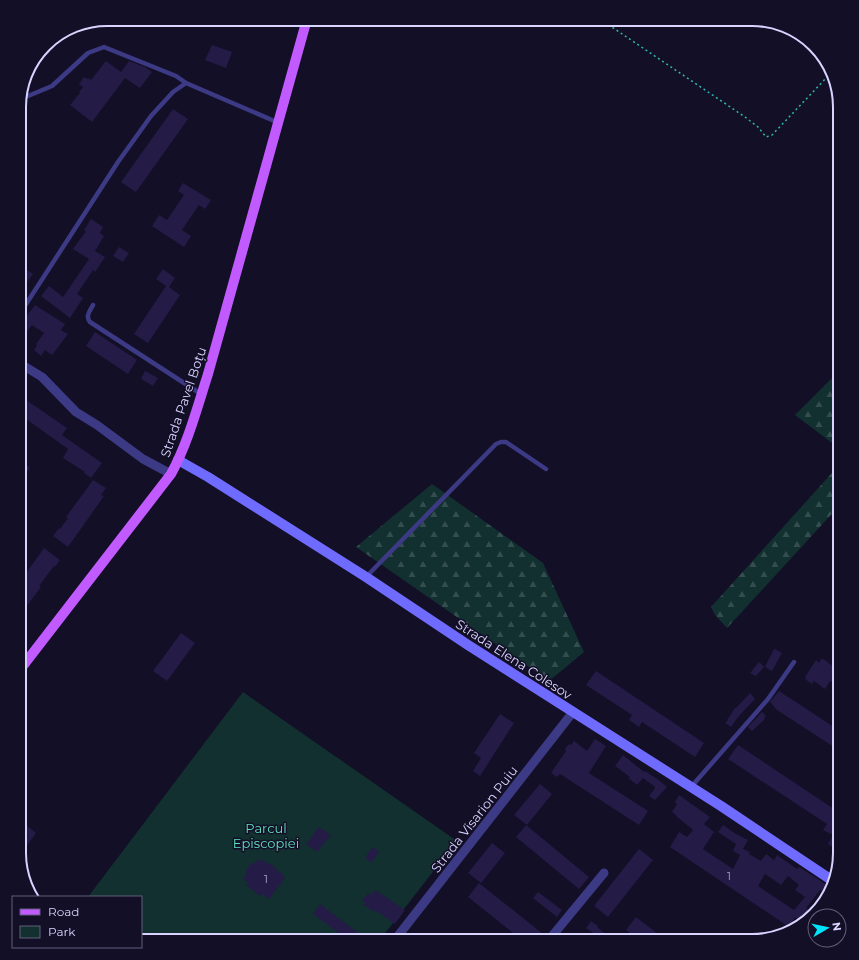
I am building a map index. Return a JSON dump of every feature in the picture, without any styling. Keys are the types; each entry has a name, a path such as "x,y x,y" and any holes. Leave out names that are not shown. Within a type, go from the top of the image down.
{"main road":[{"name":"Strada Pavel Boțu","path":"26,662 170,474 178,460 202,395 305,26"}],"street":[{"path":"26,367 42,377 76,412 143,459 170,474"},
{"name":"Strada Elena Colesov","path":"178,460 208,476 366,577 468,646 691,788 829,879"},
{"name":"Strada Visarion Puiu","path":"399,934 573,712"},
{"path":"554,934 604,873"}],"lane":[{"path":"27,96 52,86 88,53 104,47 176,76 186,83 279,123"},
{"path":"26,304 118,162 151,116 173,92 186,83"},
{"path":"93,305 88,315 88,320 90,322 202,395"},
{"path":"366,577 496,444 506,442 546,469"},
{"path":"691,788 768,700 794,662"}],"path":[{"path":"610,26 745,117 758,127 766,137 772,135 827,77"}],"green space":[{"path":"833,377 833,444 795,415"},
{"path":"833,472 833,513 727,628 715,615 711,607"},
{"path":"432,484 543,563 584,652 549,681 356,547"},
{"name":"Parcul Episcopiei","path":"243,692 457,841 384,934 142,934 142,896 89,896"}],"building":[{"path":"212,45 232,52 226,68 205,60"},
{"path":"106,61 121,72 129,61 145,67 152,72 140,88 125,78 92,122 70,105 83,87 79,84 84,77 91,80"},
{"path":"173,109 188,119 136,192 121,182"},
{"path":"183,183 211,200 205,209 199,205 182,230 191,236 184,247 152,226 159,215 167,220 184,195 178,191"},
{"path":"91,219 103,227 100,233 104,236 95,251 105,257 95,272 93,270 77,294 83,298 70,318 41,296 49,286 63,297 89,259 73,249 86,231 84,230"},
{"path":"119,247 129,253 123,262 113,256"},
{"path":"163,269 175,278 169,287 180,295 148,343 134,334 166,286 156,279"},
{"path":"26,270 33,274 26,283"},
{"path":"35,305 65,324 61,330 68,334 52,355 45,350 41,356 34,350 37,345 36,344 44,333 32,325 26,332 26,317"},
{"path":"95,332 137,360 128,374 86,346"},
{"path":"145,371 158,378 153,386 141,379"},
{"path":"26,400 67,428 62,435 102,463 91,478 84,473 85,472 63,458 68,449 26,419"},
{"path":"26,465 30,468 26,473"},
{"path":"93,480 106,488 101,495 104,496 68,547 53,536 68,518 66,517"},
{"path":"44,548 60,560 39,586 41,587 26,607 26,573"},
{"path":"181,633 195,643 167,681 153,671"},
{"path":"774,649 782,653 772,671 765,667"},
{"path":"822,658 833,666 833,682 830,681 825,689 814,681 812,684 805,679 816,660 819,663"},
{"path":"759,662 764,667 756,676 750,673"},
{"path":"596,671 704,743 695,757 642,722 639,727 629,720 632,715 586,685"},
{"path":"779,691 833,726 833,746 777,710 770,702"},
{"path":"750,693 755,699 731,727 725,723 735,708"},
{"path":"762,712 766,716 764,718 765,719 752,731 748,727"},
{"path":"500,714 514,723 480,776 473,771 481,758 474,753"},
{"path":"595,739 606,746 589,773 648,811 639,825 560,774 557,777 551,773 569,744 571,745 574,741 587,751"},
{"path":"738,745 833,808 833,835 823,830 827,824 728,759"},
{"path":"623,755 644,772 645,771 667,787 655,800 649,796 655,787 643,778 637,785 628,778 630,777 615,766"},
{"path":"540,784 552,794 527,825 514,815"},
{"path":"679,795 710,817 704,824 714,832 703,849 733,869 740,855 733,851 736,844 718,832 723,825 748,840 743,849 750,852 749,854 761,861 766,854 774,860 777,855 797,869 799,867 827,885 825,889 823,892 820,890 806,908 806,914 798,920 795,917 791,924 787,926 670,847 679,832 687,837 693,830 672,812 677,804 675,802","holes":["765,874 781,885 788,876 799,885 795,890 805,897 794,910 758,886"]},
{"path":"26,825 36,833 26,847"},
{"path":"526,825 589,877 579,889 516,837"},
{"path":"319,827 331,835 317,852 306,844"},
{"path":"833,835 833,847 828,844"},
{"path":"492,843 505,853 481,883 468,873"},
{"path":"373,847 379,852 371,863 365,857"},
{"path":"639,849 653,860 608,917 594,906"},
{"path":"258,859 274,866 275,869 284,875 283,876 285,878 269,899 262,894 260,896 246,885 248,882 243,879 247,874 245,872 252,862 254,864"},
{"path":"479,883 543,934 514,934 468,897"},
{"path":"375,890 405,910 395,924 375,910 374,912 364,905 365,903 362,901 368,893 371,895"},
{"path":"538,892 562,910 557,917 533,898"},
{"path":"320,904 358,933 340,934 313,914"},
{"path":"636,917 658,934 631,934 626,930"},
{"path":"591,921 606,934 594,934 586,928"}]}
